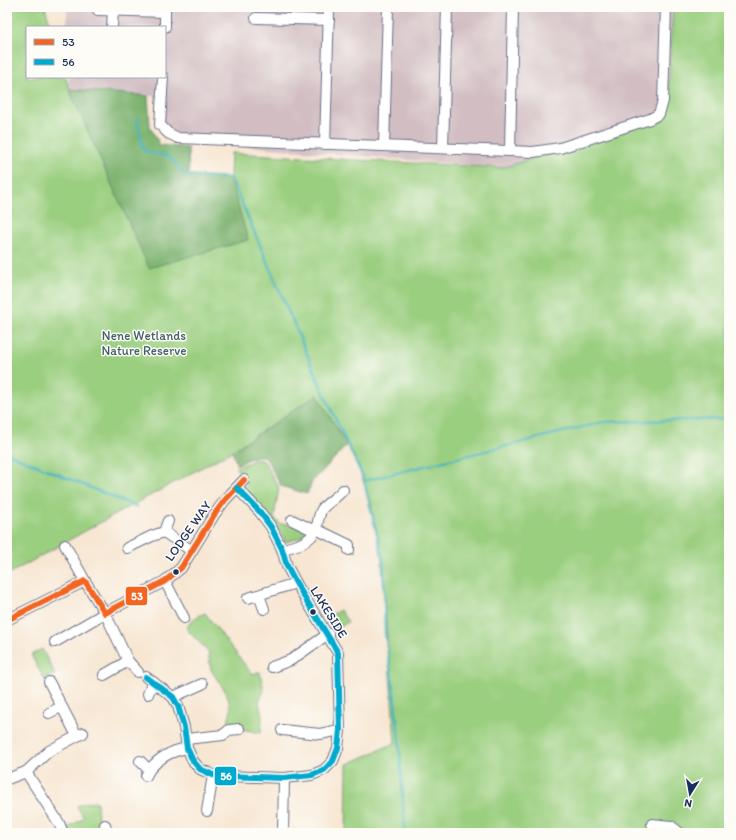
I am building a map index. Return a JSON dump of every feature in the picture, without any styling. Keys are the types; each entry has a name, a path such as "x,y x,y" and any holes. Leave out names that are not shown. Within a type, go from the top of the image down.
{"street":[{"path":"325,144 329,7"},
{"path":"384,146 388,7"},
{"path":"444,148 447,7"},
{"path":"510,151 513,7"},
{"path":"163,78 160,124 168,133 178,138 533,152 560,148 650,119 659,114 663,101 666,7"},
{"path":"98,10 165,9 165,26"},
{"path":"112,26 113,10"},
{"path":"256,18 329,20"},
{"name":"LODGE WAY","path":"55,642 165,581 181,568 225,500 244,480"},
{"name":"LAKESIDE","path":"213,775 284,778 312,775 324,770 332,761 338,748 340,730 338,652 296,583 287,566 282,549 271,527 264,517 236,488"},
{"path":"282,549 308,540 315,530 321,511 343,490"},
{"path":"292,520 349,545 349,550"},
{"path":"164,532 168,521"},
{"path":"164,532 192,551"},
{"path":"128,548 152,536 164,532"},
{"path":"66,544 85,581 105,614 128,661 146,677 173,697 178,706 186,743 193,761 200,769 213,775 207,812"},
{"path":"7,620 85,581"},
{"path":"165,581 184,618"},
{"path":"248,598 296,583"},
{"path":"259,595 264,609"},
{"path":"272,667 291,660 328,634"},
{"path":"104,675 128,661"},
{"path":"146,677 148,694"},
{"path":"7,779 26,772 49,751 80,735 61,707 49,682"},
{"path":"173,697 202,684"},
{"path":"49,713 61,707"},
{"path":"140,761 147,773 158,759 177,750 186,743 223,735 229,730 239,729"},
{"path":"282,730 320,734 340,730"},
{"path":"26,772 59,823 63,833"},
{"path":"283,833 284,778"},
{"path":"652,824 671,826 680,833"}],"shaded area":[{"path":"67,7 673,7 667,117 502,168 163,139 162,97 69,89 69,78 166,78 166,26 67,26"}],"green space":[{"name":"Nene Wetlands Nature Reserve","path":"7,7 45,7 51,26 26,26 26,78 66,78 69,89 189,175 230,178 231,153 502,168 667,117 673,7 729,7 729,833 346,833 347,764 395,743 381,552 371,503 356,461 317,395 232,451 7,575"},
{"path":"69,89 148,96 150,127 160,145 188,148 189,175 230,178 248,240 149,268"},
{"path":"317,395 347,445 312,482 307,494 281,486 265,456 255,456 237,465 232,451"},
{"path":"256,459 264,461 279,488 274,518 281,524 292,524 307,532 300,538 286,542 264,509 244,490 247,483 236,468"},
{"path":"340,610 348,622 334,631 326,618"},
{"path":"205,613 252,674 260,672 264,691 259,701 262,716 261,733 227,726 231,709 227,694 211,670 208,651 187,630 191,621"},
{"path":"42,649 55,674 44,679 31,655"},
{"path":"97,802 99,833 66,833 64,830 84,818 77,806 84,803"}],"waterway":[{"path":"137,118 144,151 170,157 185,175 231,178 325,396 363,477 384,563 385,633 399,739 405,833"},
{"path":"364,481 603,422 729,419"},
{"path":"7,453 137,507"}],"transit line":[{"name":"53","path":"7,620 85,581 105,613 165,581 181,568 214,515 225,500 244,480"},
{"name":"56","path":"146,677 173,697 178,706 184,727 187,748 193,761 200,769 213,775 284,778 312,775 324,770 333,761 338,748 340,730 338,653 296,583 287,566 282,549 271,527 260,512 237,488"}]}
